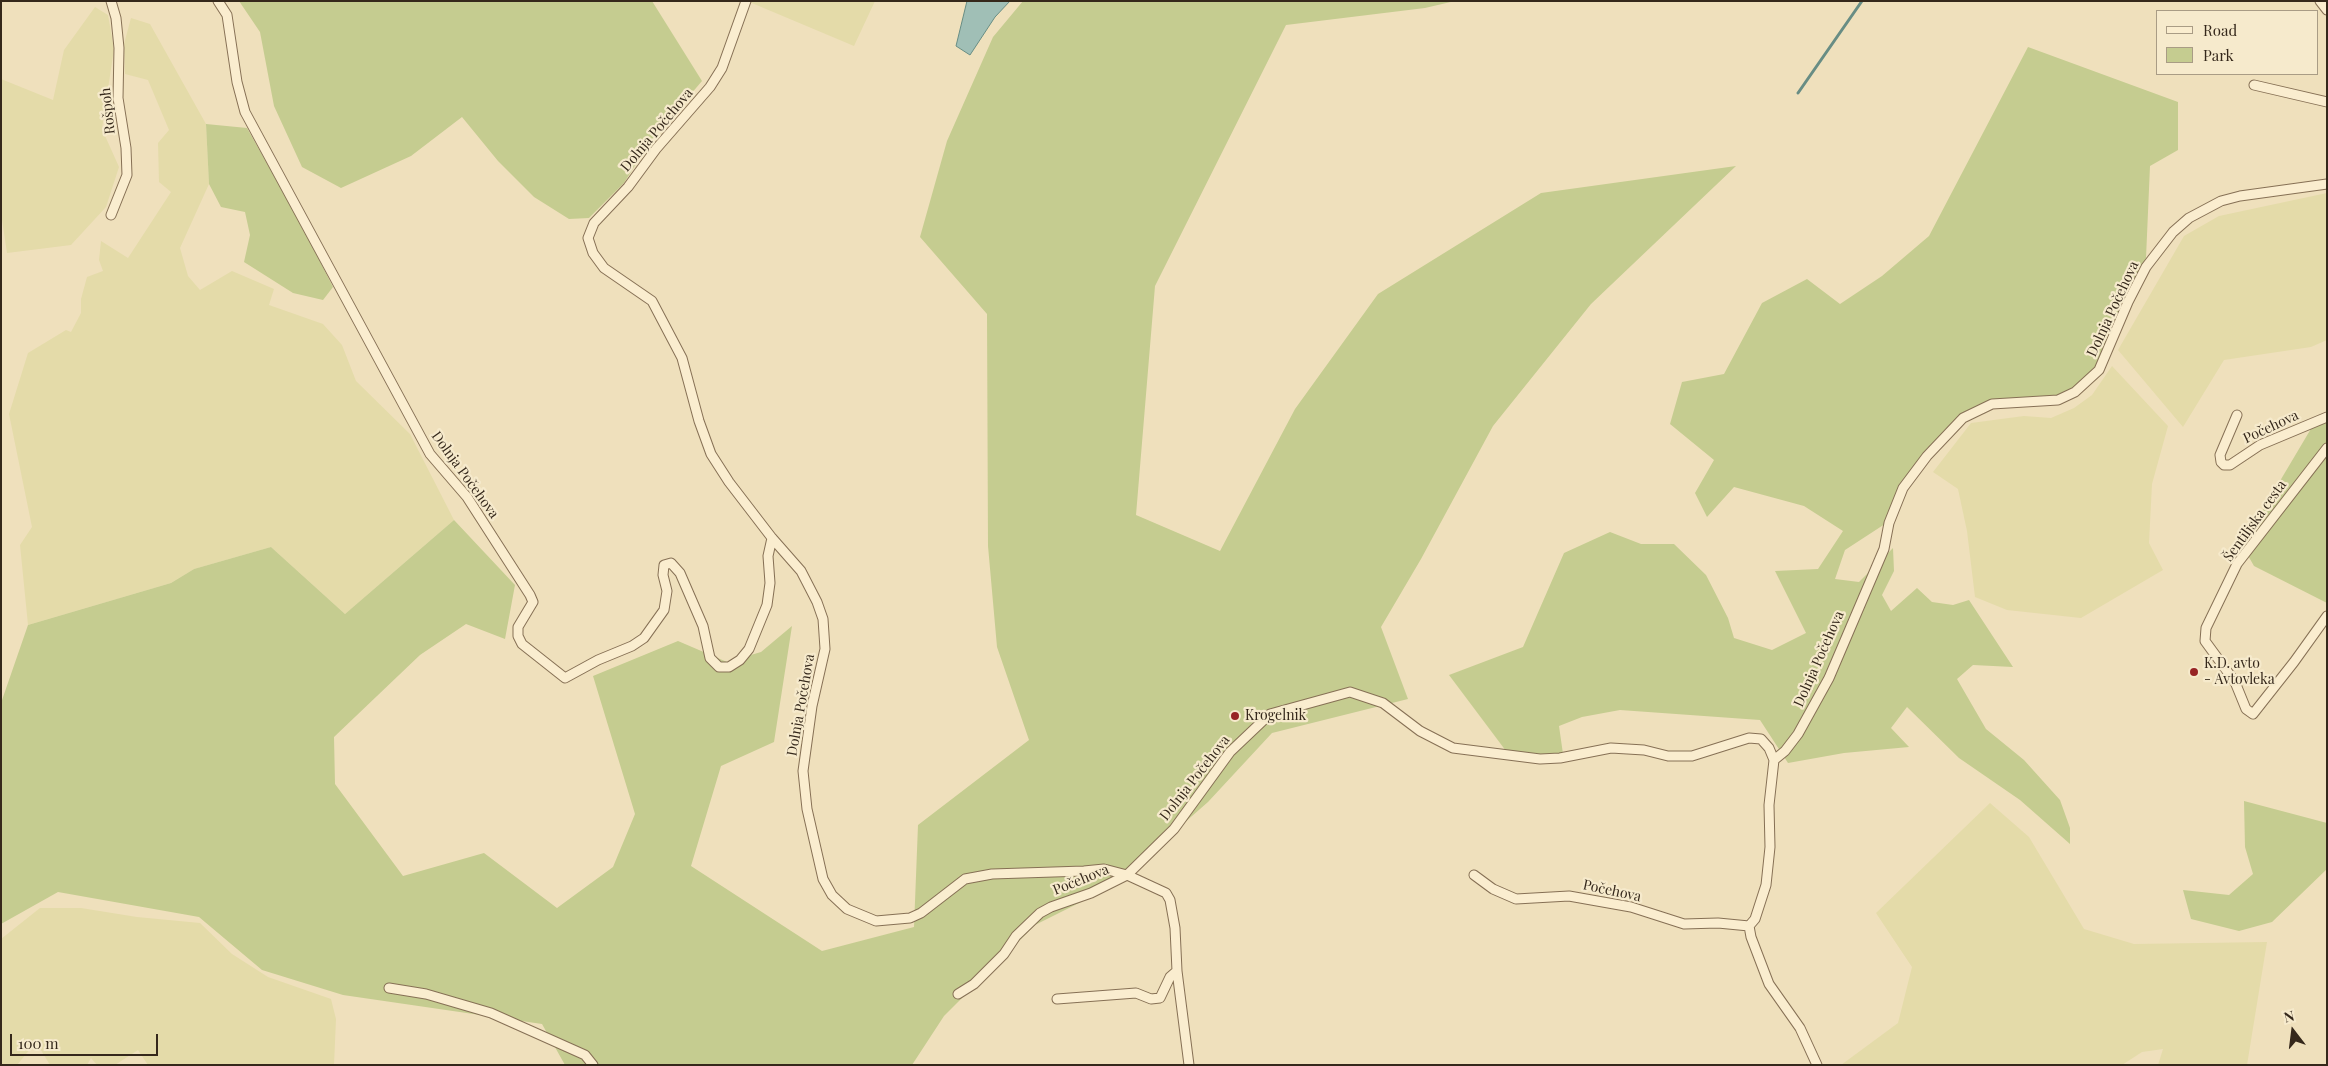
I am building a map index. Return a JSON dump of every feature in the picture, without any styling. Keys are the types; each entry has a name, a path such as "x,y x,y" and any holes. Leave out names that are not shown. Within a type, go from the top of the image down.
{"street":[{"name":"Rošpoh","path":"111,1 116,18 119,48 118,98 126,148 127,175 111,215"},
{"name":"Dolnja Počehova","path":"218,1 227,15 237,82 245,112 430,454 467,496 530,595 533,602 518,627 518,636 522,644 565,678 598,660 632,646 644,638 664,610 667,592 663,574 664,565 671,563 680,573 703,626 710,658 719,667 729,667 740,660 749,649 767,605 770,583 768,556 772,538"},
{"name":"Dolnja Počehova","path":"746,1 722,68 710,87 656,149 628,187 594,223 588,238 593,253 604,268 652,301 682,358 709,449 729,482 806,579 823,619 825,649 812,706 803,771 807,809 823,879 832,895 847,909 876,921 893,921 921,914 965,879 992,874 1104,869 1127,875 1174,829 1230,752 1270,714 1350,692 1383,703 1420,731 1453,748 1540,759 1560,758 1611,748 1644,750 1668,756 1692,756 1749,738 1761,739 1769,748 1774,760 1785,751 1798,734 1816,703 1884,549 1889,523 1903,488 1933,450 1963,418 1992,404 2058,400 2081,387 2099,370 2128,302 2146,267 2173,232 2189,218 2221,201 2240,196 2327,184"},
{"path":"2320,1 2327,10"},
{"path":"2254,85 2327,102"},
{"name":"Počehova","path":"2237,415 2220,455 2221,462 2224,465 2230,464 2260,445 2327,417"},
{"name":"Šentiljska cesta","path":"2327,448 2238,564 2206,628 2205,641 2235,682 2246,709 2254,714 2327,616"},
{"path":"1774,760 1770,805 1770,847 1766,884 1755,919 1749,926 1759,963 1770,984 1800,1028 1817,1065"},
{"name":"Počehova","path":"958,994 974,984 1004,954 1016,936 1032,919 1051,907 1092,893 1127,875 1166,893 1170,900 1175,928 1177,971 1189,1065"},
{"name":"Počehova","path":"1474,875 1493,889 1516,898 1569,896 1631,907 1684,924 1718,923 1749,926"},
{"path":"1056,999 1136,993 1152,998 1160,998 1170,977 1177,971"},
{"path":"389,988 426,994 491,1013 585,1055 593,1065"}],"shaded area":[{"path":"747,1 875,1 854,46"},
{"path":"95,7 108,15 114,49 102,129 119,167 106,207 71,245 7,253 1,213 1,79 53,100 64,50"},
{"path":"131,18 150,24 206,124 209,184 180,248 188,276 200,290 232,271 274,289 269,305 323,324 342,345 356,381 410,434 454,520 345,614 271,547 194,569 171,583 28,625 20,545 32,527 9,414 28,353 66,330 71,332 81,313 81,299 87,277 103,271 99,260 101,241 128,258 171,192 159,182 158,143 169,130 148,80 125,74 124,44"},
{"path":"2327,193 2327,340 2311,347 2224,360 2183,427 2118,350 2184,236 2219,216"},
{"path":"2112,366 2168,426 2152,484 2149,543 2163,570 2081,618 2007,610 1975,597 1967,531 1958,489 1933,472 1971,423 2024,416 2051,418 2074,408 2092,395"},
{"path":"1990,803 2029,837 2084,929 2134,944 2267,942 2247,1065 2158,1065 2163,1049 2142,1052 2122,1065 1841,1065 1898,1023 1912,967 1876,913"},
{"path":"40,908 81,908 137,917 200,923 232,954 268,977 331,999 336,1019 334,1065 148,1065 138,1050 115,1065 97,1065 91,1058 87,1065 50,1065 36,1042 17,1065 1,1065 1,939"}],"green space":[{"path":"239,1 652,1 702,81 649,143 624,183 589,218 569,219 534,197 498,161 462,117 411,156 341,188 302,167 274,106 260,32"},
{"path":"1023,1 1455,1 1425,8 1286,25 1155,286 1136,515 1220,551 1295,409 1378,294 1541,193 1736,166 1591,304 1493,426 1421,559 1381,627 1408,699 1272,733 1208,802 1111,887 1035,925 944,1016 912,1065 565,1065 542,1024 343,995 262,970 199,917 58,892 1,924 1,703 28,625 171,583 194,569 271,547 345,614 454,520 515,585 505,639 466,624 420,655 334,737 335,784 403,876 484,853 557,908 613,867 635,814 593,676 678,641 727,662 761,652 792,626 774,742 721,766 691,866 822,951 914,927 918,825 1029,740 997,647 988,546 987,314 920,237 947,141 993,37"},
{"path":"2028,47 2178,102 2178,150 2150,166 2146,258 2123,298 2097,369 2074,390 2057,398 1991,402 1962,417 1925,455 1888,522 1845,550 1835,579 1859,582 1893,548 1894,571 1882,595 1891,611 1917,588 1932,602 1953,605 1969,600 2013,667 1973,665 1957,679 1986,729 2024,760 2060,800 2070,828 2070,844 2020,800 1959,758 1907,707 1891,728 1909,747 1844,753 1788,763 1760,720 1620,710 1582,717 1559,726 1563,754 1534,755 1506,751 1449,675 1523,647 1564,553 1610,532 1641,544 1674,544 1706,575 1728,618 1734,638 1772,650 1806,633 1775,571 1818,569 1843,531 1804,506 1734,487 1707,517 1695,493 1714,460 1670,424 1682,382 1724,374 1762,303 1807,279 1840,304 1882,276 1929,236"},
{"path":"206,124 247,128 300,222 333,287 323,300 293,293 244,262 250,235 245,212 221,207 209,184"},
{"path":"2327,417 2327,603 2254,566 2242,545 2312,427"},
{"path":"2244,801 2327,823 2327,869 2272,922 2239,931 2191,919 2183,890 2229,895 2253,874 2245,847"}],"water":[{"path":"967,1 1010,1 995,17 970,55 956,46"}],"waterway":[{"path":"1798,93 1862,1"}],"place":[{"name":"K.D. avto - Avtovleka","path":"2194,672"},
{"name":"Krogelnik","path":"1235,716"}]}
